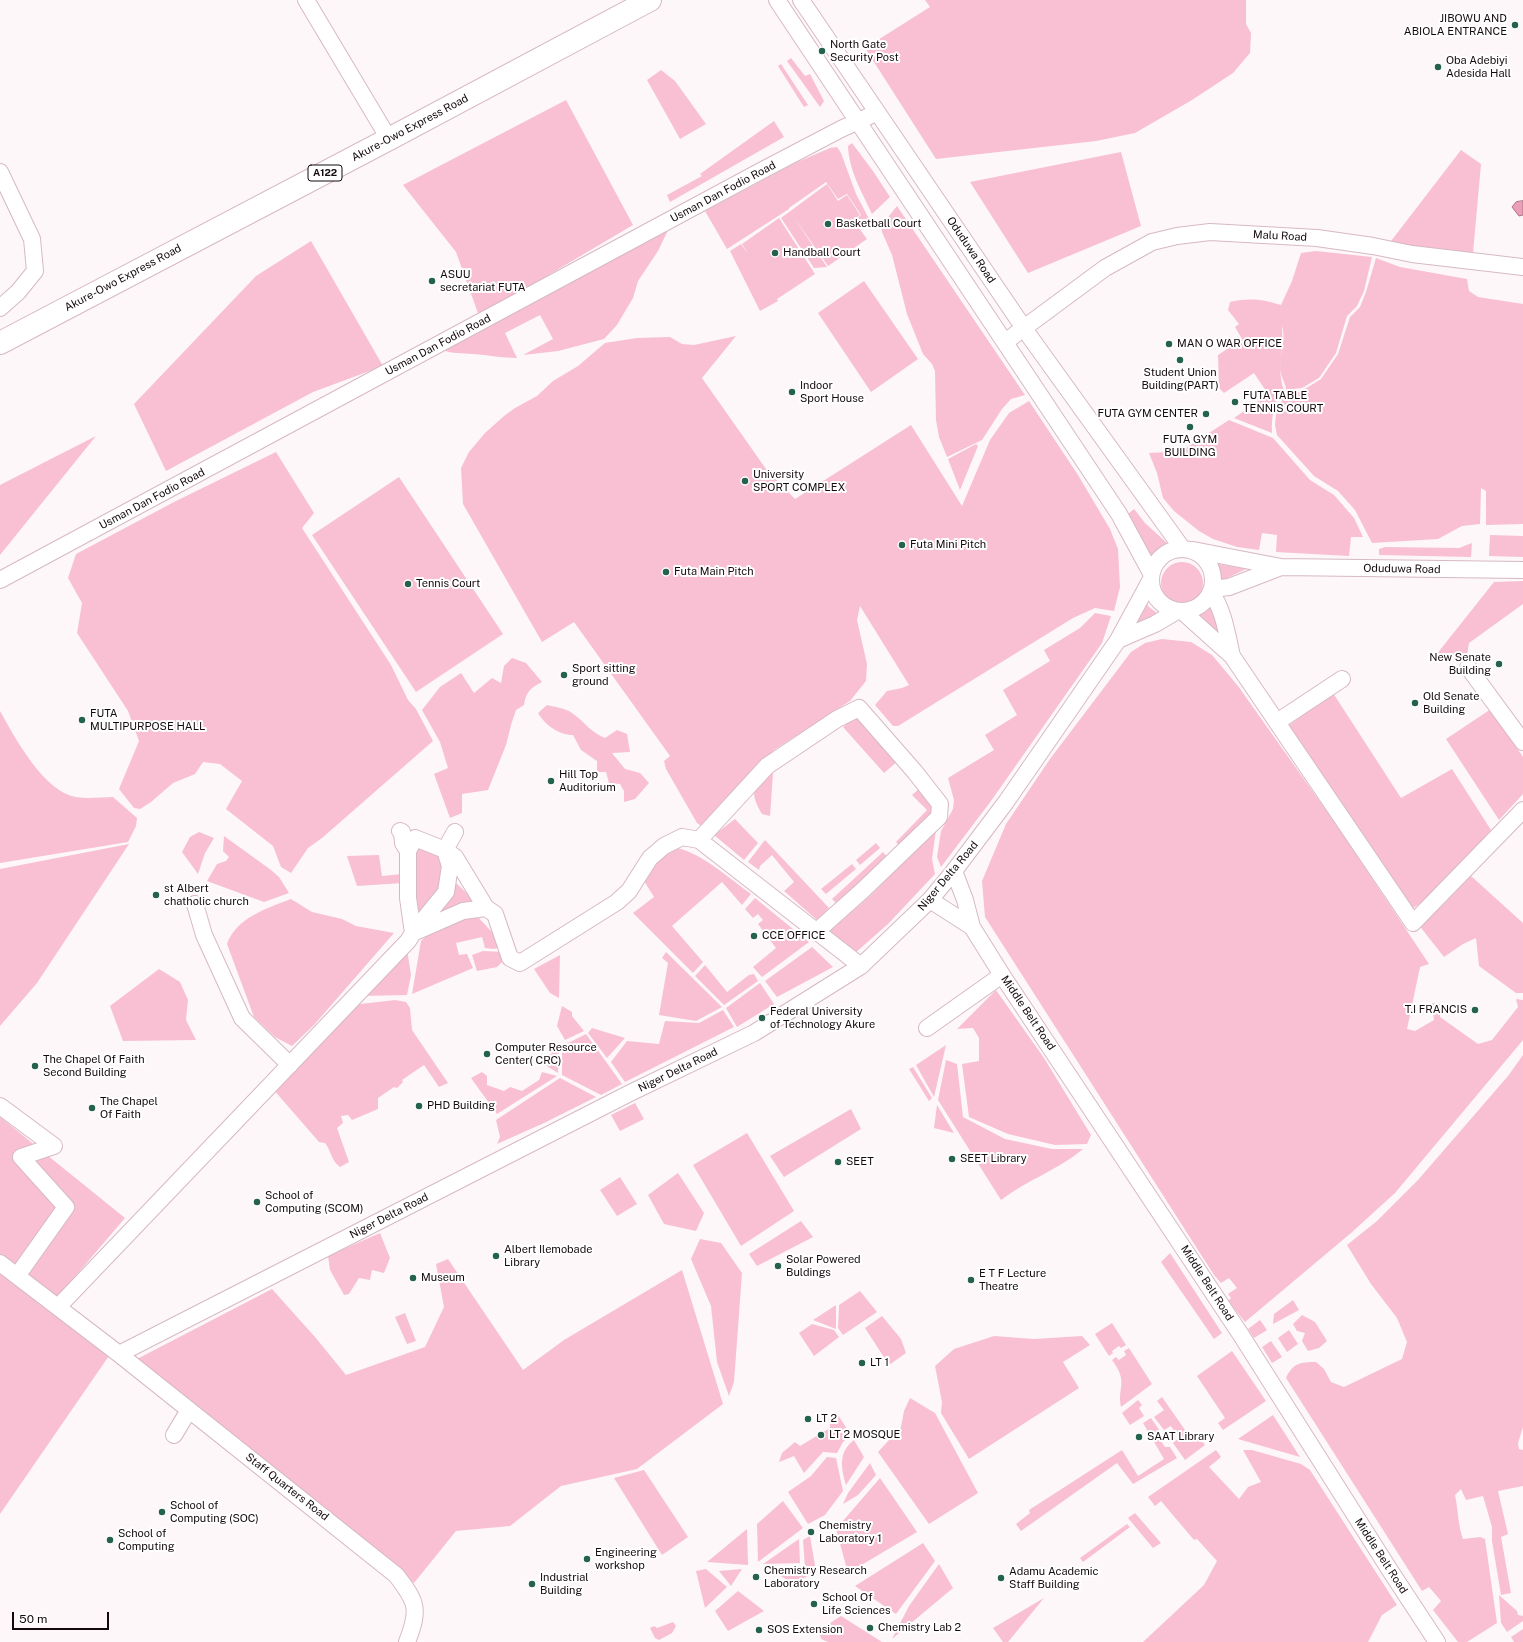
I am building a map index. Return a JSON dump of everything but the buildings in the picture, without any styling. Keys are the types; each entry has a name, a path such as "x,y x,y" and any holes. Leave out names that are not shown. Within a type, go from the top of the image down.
{"highway":[{"name":"Akure-Owo Express Road","path":"2,340 389,139 650,0"}],"street":[{"path":"306,0 389,139"},
{"name":"Oduduwa Road","path":"801,0 876,113 1024,328 1144,496 1188,549"},
{"path":"784,2 858,122 1119,514 1150,577 1152,592 1158,601 1167,608 1180,611 1232,656 1413,923 1523,810"},
{"name":"Usman Dan Fodio Road","path":"0,580 753,176 876,113"},
{"path":"0,172 32,239 35,271 18,292 0,308"},
{"name":"Malu Road","path":"1005,342 1105,268 1152,242 1177,236 1210,232 1317,238 1373,246 1412,254 1523,266"},
{"path":"1150,577 1155,563 1162,555 1171,550 1188,549 1281,567"},
{"path":"1118,640 1180,611 1194,609 1204,602 1211,590 1213,577 1210,566 1203,556 1188,549"},
{"path":"1211,590 1229,587 1281,567"},
{"name":"Oduduwa Road","path":"1281,567 1523,570"},
{"name":"Niger Delta Road","path":"118,1354 630,1093 754,1033 861,966 930,900 1006,802 1118,640 1150,577"},
{"path":"1211,590 1222,613 1232,656"},
{"path":"1468,667 1523,742"},
{"path":"1277,722 1342,679"},
{"path":"699,840 767,766 837,719 859,708 916,772 940,804 939,817 869,885 817,931"},
{"path":"400,831 402,832 403,843 408,851"},
{"path":"58,1307 408,941 446,892 450,866 445,850 455,832"},
{"path":"413,933 408,898 408,851 415,838 445,850 455,857 486,908 495,914 510,958 520,963 617,902 629,891 650,858 664,846 682,837 699,840 861,966"},
{"name":"Middle Belt Road","path":"954,871 965,900 972,927 1240,1332 1391,1572 1438,1642"},
{"name":"Middle Belt Road","path":"930,900 972,927"},
{"path":"195,904 204,935 242,1018 290,1065"},
{"path":"413,933 463,911 486,908"},
{"path":"927,1028 1002,974"},
{"path":"0,1106 54,1146 21,1157 66,1207 17,1276"},
{"name":"Staff Quarters Road","path":"0,1263 118,1354 396,1575 411,1594 415,1608 414,1624 407,1642"},
{"path":"174,1435 189,1410"}],"shaded area":[{"path":"925,0 1246,0 1246,24 1251,33 1250,53 1233,73 1192,100 1135,133 1096,141 936,159 865,48 930,7"},
{"path":"791,58 805,76 810,74 824,101 820,107 787,61"},
{"path":"781,64 808,105 804,107 778,66"},
{"path":"661,70 675,81 706,124 680,139 647,80"},
{"path":"566,100 633,225 479,316 456,252 403,185"},
{"path":"774,121 784,137 670,202 667,195 702,176 700,174"},
{"path":"852,143 890,197 872,214 853,173 848,146"},
{"path":"837,147 841,153 856,194 869,219 860,227 855,220 861,215 847,194 838,199 826,182 789,209 727,249 705,211 795,163 830,148"},
{"path":"1461,150 1481,164 1473,253 1388,245"},
{"path":"1121,152 1141,226 1028,273 970,182"},
{"name":"Basketball Court","path":"827,184 838,201 847,195 860,215 853,220 867,239 828,266 793,216 827,267 814,268 781,218"},
{"path":"1523,201 1523,215 1519,216 1512,207 1516,202"},
{"path":"897,206 1025,395 1011,399 1002,409 982,440 947,457 939,437 936,420 935,371 932,364 923,354 907,314 892,255 882,232 881,226"},
{"name":"Handball Court","path":"779,218 815,274 777,299 778,301 760,311 730,251 741,244 749,255 742,244"},
{"path":"670,226 658,251 638,281 633,298 617,325 604,339 558,351 523,355 553,339 540,315 505,333 517,358 454,353 442,350"},
{"path":"311,241 383,366 313,392 166,471 134,404 256,276"},
{"path":"1316,251 1372,257 1364,291 1357,306 1347,316 1336,353 1319,378 1302,388 1286,390 1280,367 1284,391 1281,391 1276,401 1272,422 1272,433 1234,418 1268,394 1254,373 1224,393 1219,388 1218,355 1242,339 1235,327 1239,324 1228,310 1230,302 1256,300 1281,305 1292,281 1301,253","holes":["1282,326 1284,338 1281,361 1282,343"]},
{"path":"1376,258 1400,267 1467,279 1469,291 1478,297 1523,304 1523,524 1486,525 1486,491 1481,488 1480,524 1462,526 1438,539 1372,543 1355,510 1338,491 1314,476 1277,435 1275,425 1276,414 1285,393 1300,392 1321,379 1338,354 1350,317 1360,307 1366,292"},
{"path":"864,281 918,359 871,392 818,313"},
{"path":"736,336 702,378 766,469 795,499 911,425 962,506 990,440 1009,413 1029,401 1078,475 1110,529 1118,549 1120,587 1114,611 1095,608 1073,618 898,726 893,726 875,705 887,691 909,685 860,606 857,620 867,664 866,681 850,701 774,750 704,828 697,823 666,769 664,761 670,756 574,622 542,642 463,504 461,468 469,452 485,433 504,416 537,396 553,381 578,366 605,343 637,338 670,337 682,344 694,345"},
{"path":"1229,420 1273,438 1310,480 1334,495 1354,518 1363,537 1351,537 1349,556 1276,552 1277,535 1262,533 1259,550 1237,547 1213,539 1199,531 1174,511 1163,498 1157,473 1149,453 1169,452 1172,457"},
{"path":"96,436 0,555 0,485"},
{"path":"976,444 978,446 960,490 948,459"},
{"path":"276,452 314,513 302,528 391,665 408,700 416,709 433,741 322,838 308,848 291,873 281,867 273,846 226,809 242,781 220,764 203,762 195,774 173,783 151,802 140,809 134,808 119,789 139,741 128,711 77,633 82,603 68,578 76,554 176,501"},
{"name":"Tennis Court","path":"399,477 503,634 416,692 312,535"},
{"path":"1134,509 1145,523 1168,544 1159,548 1148,560 1128,514"},
{"path":"1490,535 1523,536 1523,557 1489,556"},
{"path":"1472,543 1471,557 1379,555 1379,549 1385,547 1459,548"},
{"path":"1182,562 1197,568 1203,583 1197,598 1182,604 1167,598 1161,583 1167,568"},
{"path":"1218,564 1246,569 1221,581"},
{"path":"1523,581 1523,604 1469,643 1467,655 1436,655 1494,582"},
{"path":"1145,601 1149,607 1162,617 1127,631"},
{"path":"1213,606 1215,618 1222,643 1193,617"},
{"path":"1095,613 1111,616 1102,643 991,801 941,867 937,857 941,831 953,809 954,800 948,778 994,750 985,735 1017,715 1003,690 1050,661 1044,650 1080,628"},
{"path":"1162,639 1191,642 1212,655 1238,686 1335,823 1429,964 1420,967 1407,1029 1415,1031 1434,1020 1432,1003 1441,1004 1440,1017 1478,1044 1492,1040 1518,1007 1516,999 1523,1000 1523,1040 1395,1193 1351,1233 1245,1322 1228,1301 1231,1298 1228,1294 1237,1288 1229,1278 1221,1283 1214,1275 985,917 982,881 1006,824 1050,759 1131,652 1145,643"},
{"path":"512,658 526,663 542,682 534,686 529,691 524,705 516,710 506,745 488,790 462,794 462,813 450,818 434,774 448,768 440,742 422,710 440,687 461,673 474,693 492,678 501,683 504,666"},
{"path":"1333,693 1401,798 1452,769 1491,830 1429,897 1412,909 1288,726"},
{"path":"547,705 569,711 600,736 605,738 617,730 627,734 630,752 612,753 625,769 640,773 649,783 635,799 624,802 624,791 620,784 609,783 606,772 597,772 597,761 581,750 573,735 568,735 558,731 544,722 538,713"},
{"path":"1491,709 1523,757 1523,794 1499,820 1446,739"},
{"path":"0,711 22,749 42,775 53,785 64,793 76,797 113,797 137,818 136,826 128,842 0,863"},
{"path":"858,714 899,760 884,773 843,727"},
{"path":"773,773 770,816 762,814 754,795 757,786"},
{"path":"920,788 937,810 901,848 896,842 927,810 912,795"},
{"path":"735,819 758,843 744,860 714,835"},
{"path":"936,830 932,859 935,874 888,924 854,954 830,931 870,896"},
{"path":"199,832 214,838 205,853 198,874 182,852 190,837"},
{"path":"224,836 279,877 289,893 264,902 207,881 217,864 226,861 229,857 223,851"},
{"path":"765,840 829,908 817,920 784,891 794,882 772,855 760,866 759,870 748,862"},
{"path":"417,842 443,852 443,891 420,912 413,901"},
{"path":"876,843 880,848 860,865 856,860"},
{"path":"129,844 37,983 0,1026 0,869"},
{"path":"677,848 687,851 706,861 751,894 742,905 722,882 672,926 703,962 693,973 633,913 654,897 641,876 652,861"},
{"path":"883,852 888,858 837,904 832,899"},
{"path":"379,855 382,876 402,874 403,883 357,886 347,856"},
{"path":"852,864 856,869 826,894 821,889"},
{"path":"1471,876 1523,923 1523,993 1516,993 1479,966 1476,938 1463,944 1444,957 1418,924 1442,906"},
{"path":"455,882 477,903 438,913"},
{"path":"755,898 809,942 762,977 753,967 776,948 758,924 763,920 758,914 753,918 745,909"},
{"path":"291,899 312,912 342,919 356,926 394,933 314,1025 292,1046 275,1037 254,1017 227,944 237,927 253,915"},
{"path":"476,915 492,932 501,947 494,949 485,948 482,937 456,943 459,955 467,954 473,968 412,994 421,941 438,925"},
{"path":"406,943 411,975 407,995 359,996"},
{"path":"812,947 833,967 777,997 765,981"},
{"path":"483,951 503,952 503,961 497,967 477,971 472,955"},
{"path":"666,952 722,1007 696,1021 659,1015 668,963 662,958"},
{"path":"560,955 559,998 550,993 534,969"},
{"path":"705,965 727,992 749,975 754,974 758,981 724,1005 695,976"},
{"path":"159,969 180,982 188,1000 186,1020 196,1040 123,1041 110,1006"},
{"path":"760,983 774,1004 737,1027 726,1008"},
{"path":"996,990 1044,1058 1091,1135 1087,1144 1055,1145 1008,1134 969,1117 962,1064 979,1061 979,1038 973,1028 957,1029"},
{"path":"395,1000 406,1002 410,1008 412,1030 448,1083 439,1087 424,1065 402,1080 403,1082 397,1088 394,1087 378,1098 378,1109 352,1120 348,1115 341,1116 343,1123 337,1128 349,1162 340,1167 334,1161 325,1143 319,1142 273,1089 352,1005"},
{"path":"562,1006 572,1012 572,1016 584,1031 565,1040 557,1026"},
{"path":"723,1010 734,1027 625,1082 611,1062 627,1041 659,1044 665,1021 699,1023"},
{"path":"592,1028 625,1038 607,1058 588,1033"},
{"path":"586,1034 622,1084 601,1095 562,1075 562,1046"},
{"path":"946,1045 934,1097 916,1065"},
{"path":"559,1046 558,1073 542,1063"},
{"path":"1523,1055 1523,1427 1518,1443 1519,1449 1523,1450 1523,1486 1498,1491 1508,1534 1501,1537 1511,1593 1501,1595 1492,1541 1492,1527 1483,1496 1466,1500 1461,1489 1455,1495 1463,1539 1480,1537 1485,1539 1497,1623 1467,1642 1458,1642 1433,1610 1441,1601 1429,1587 1422,1591 1286,1378 1294,1366 1306,1362 1316,1362 1324,1369 1331,1382 1344,1387 1402,1359 1407,1342 1397,1318 1371,1284 1347,1245 1377,1221 1418,1180 1508,1076"},
{"path":"946,1060 957,1064 963,1117 1005,1139 1052,1149 1083,1149 1063,1163 1001,1200 938,1100"},
{"path":"913,1067 932,1098 929,1101 909,1069"},
{"path":"482,1072 487,1076 487,1085 504,1091 510,1087 522,1091 539,1080 542,1072 557,1076 497,1114 471,1078"},
{"path":"560,1078 596,1097 497,1144 500,1137 496,1120"},
{"path":"635,1103 644,1119 620,1131 611,1115"},
{"path":"937,1105 954,1133 934,1128"},
{"path":"851,1109 861,1129 784,1177 770,1156"},
{"path":"0,1117 125,1218 55,1300 0,1256"},
{"path":"747,1133 794,1211 741,1246 693,1165"},
{"path":"678,1173 704,1213 696,1231 664,1224 648,1195"},
{"path":"620,1177 637,1204 617,1216 600,1190"},
{"path":"801,1221 813,1237 757,1266 749,1254"},
{"path":"380,1233 390,1258 384,1273 372,1270 370,1280 359,1278 349,1294 344,1295 330,1270 328,1256"},
{"path":"700,1239 721,1243 742,1273 734,1382 729,1396 717,1362 711,1306 691,1259"},
{"path":"1170,1253 1222,1333 1214,1339 1161,1262"},
{"path":"448,1259 523,1370 564,1340 682,1270 723,1404 637,1469 561,1486 510,1526 456,1531 414,1583 137,1359 272,1289 315,1337 346,1375 425,1347 444,1307 436,1264"},
{"path":"0,1266 113,1350 0,1514"},
{"path":"860,1291 877,1312 843,1335 838,1328 839,1305"},
{"path":"1293,1300 1299,1310 1273,1324 1274,1314"},
{"path":"836,1305 836,1329 813,1320"},
{"path":"405,1313 416,1341 407,1344 395,1317"},
{"path":"1302,1315 1315,1322 1327,1341 1319,1348 1308,1351 1302,1341 1305,1333 1297,1331 1293,1324"},
{"path":"882,1316 901,1339 906,1353 889,1365 865,1328"},
{"path":"1260,1320 1267,1330 1254,1338 1248,1329"},
{"path":"1112,1323 1126,1345 1121,1348 1119,1346 1112,1351 1113,1353 1109,1356 1095,1334"},
{"path":"812,1324 834,1330 839,1337 814,1356 799,1333"},
{"path":"1289,1330 1298,1344 1287,1352 1278,1338"},
{"path":"994,1336 1034,1339 1082,1336 1090,1345 1063,1362 1079,1388 969,1459 941,1413 942,1402 935,1366 954,1349"},
{"path":"1271,1341 1282,1357 1272,1363 1262,1347"},
{"path":"1129,1348 1152,1384 1121,1407 1121,1379 1120,1374 1112,1360 1116,1357 1119,1360 1126,1355 1124,1351"},
{"path":"1232,1351 1266,1401 1223,1430 1218,1423 1225,1418 1197,1376"},
{"path":"1162,1397 1192,1440 1198,1436 1205,1445 1185,1460 1173,1443 1179,1438 1171,1426 1164,1430 1154,1417 1164,1410 1157,1401"},
{"path":"910,1398 935,1413 978,1493 929,1524 878,1452 901,1427 904,1411"},
{"path":"1138,1400 1142,1405 1139,1408 1144,1416 1130,1425 1122,1413"},
{"path":"838,1415 851,1435 843,1442 837,1453 823,1452 804,1473 794,1456 779,1462 782,1453 795,1442 800,1446 830,1428 830,1420"},
{"path":"1273,1415 1300,1457 1238,1439"},
{"path":"1151,1418 1160,1431 1156,1434 1165,1447 1170,1447 1177,1458 1133,1484 1117,1463 1021,1531 1016,1524 1030,1513 1029,1510 1122,1450 1138,1476 1164,1459 1143,1423"},
{"path":"854,1440 864,1457 846,1485 842,1466 843,1455 845,1450"},
{"path":"1216,1450 1221,1457 1209,1467 1239,1499 1248,1487 1261,1482 1243,1450 1252,1450 1301,1464 1310,1470 1397,1605 1382,1615 1368,1642 1143,1642 1204,1585 1217,1561 1197,1539 1194,1540 1161,1501 1155,1506 1148,1497"},
{"path":"827,1457 836,1458 843,1491 825,1515 808,1524 788,1492 811,1476"},
{"path":"870,1463 876,1475 858,1495 843,1504 848,1493"},
{"path":"644,1470 688,1537 662,1555 614,1478"},
{"path":"880,1478 917,1532 848,1573 836,1529"},
{"path":"783,1501 803,1528 758,1562 757,1524"},
{"path":"1135,1513 1161,1543 1153,1548 1128,1518"},
{"path":"1127,1524 1130,1527 1083,1562 1080,1558"},
{"path":"747,1529 748,1565 707,1562"},
{"path":"810,1536 816,1571 794,1584 766,1567 805,1568 803,1540"},
{"path":"799,1539 800,1563 763,1564"},
{"path":"923,1543 935,1561 896,1614 855,1586"},
{"path":"939,1564 953,1588 892,1639 909,1606"},
{"path":"706,1569 727,1587 705,1608 696,1571"},
{"path":"742,1569 731,1586 719,1571"},
{"path":"738,1591 764,1611 728,1631 715,1611"},
{"path":"1499,1595 1517,1611 1518,1615 1523,1616 1523,1621 1507,1632 1501,1623"},
{"path":"1044,1598 1008,1642 1003,1642 993,1628"},
{"path":"841,1616 882,1642 828,1642 821,1639 819,1630"},
{"path":"673,1622 676,1626 672,1633 659,1640 655,1638 650,1628 654,1626 657,1628"},
{"path":"1523,1629 1523,1642 1514,1642 1511,1637"}],"place":[{"name":"JIBOWU AND ABIOLA ENTRANCE","path":"1515,25"},
{"name":"North Gate Security Post","path":"822,51"},
{"name":"Oba Adebiyi Adesida Hall","path":"1438,67"},
{"name":"Basketball Court","path":"828,224"},
{"name":"Handball Court","path":"775,253"},
{"name":"ASUU secretariat FUTA","path":"432,281"},
{"name":"MAN O WAR OFFICE","path":"1169,344"},
{"name":"Student Union Building(PART)","path":"1180,360"},
{"name":"Indoor Sport House","path":"792,392"},
{"name":"FUTA TABLE TENNIS COURT","path":"1235,402"},
{"name":"FUTA GYM CENTER","path":"1206,414"},
{"name":"FUTA GYM BUILDING","path":"1190,427"},
{"name":"University SPORT COMPLEX","path":"745,481"},
{"name":"Futa Mini Pitch","path":"902,545"},
{"name":"Futa Main Pitch","path":"666,572"},
{"name":"Tennis Court","path":"408,584"},
{"name":"New Senate Building","path":"1499,664"},
{"name":"Sport sitting ground","path":"564,675"},
{"name":"Old Senate Building","path":"1415,703"},
{"name":"FUTA MULTIPURPOSE HALL","path":"82,720"},
{"name":"Hill Top Auditorium","path":"551,781"},
{"name":"st Albert chatholic church","path":"156,895"},
{"name":"CCE OFFICE","path":"754,936"},
{"name":"T.I FRANCIS","path":"1475,1010"},
{"name":"Federal University of Technology Akure","path":"762,1018"},
{"name":"Computer Resource Center( CRC)","path":"487,1054"},
{"name":"The Chapel Of Faith Second Building","path":"35,1066"},
{"name":"PHD Building","path":"419,1106"},
{"name":"The Chapel Of Faith","path":"92,1108"},
{"name":"SEET Library","path":"952,1159"},
{"name":"SEET","path":"838,1162"},
{"name":"School of Computing (SCOM)","path":"257,1202"},
{"name":"Albert Ilemobade Library","path":"496,1256"},
{"name":"Solar Powered Buldings","path":"778,1266"},
{"name":"Museum","path":"413,1278"},
{"name":"E T F Lecture Theatre","path":"971,1280"},
{"name":"LT 1","path":"862,1363"},
{"name":"LT 2","path":"808,1419"},
{"name":"LT 2 MOSQUE","path":"821,1435"},
{"name":"SAAT Library","path":"1139,1437"},
{"name":"School of Computing (SOC)","path":"162,1512"},
{"name":"Chemistry Laboratory 1","path":"811,1532"},
{"name":"School of Computing","path":"110,1540"},
{"name":"Engineering workshop","path":"587,1559"},
{"name":"Chemistry Research Laboratory","path":"756,1577"},
{"name":"Adamu Academic Staff Building","path":"1001,1578"},
{"name":"Industrial Building","path":"532,1584"},
{"name":"School Of Life Sciences","path":"814,1604"},
{"name":"Chemistry Lab 2","path":"870,1628"},
{"name":"SOS Extension","path":"759,1630"}]}
